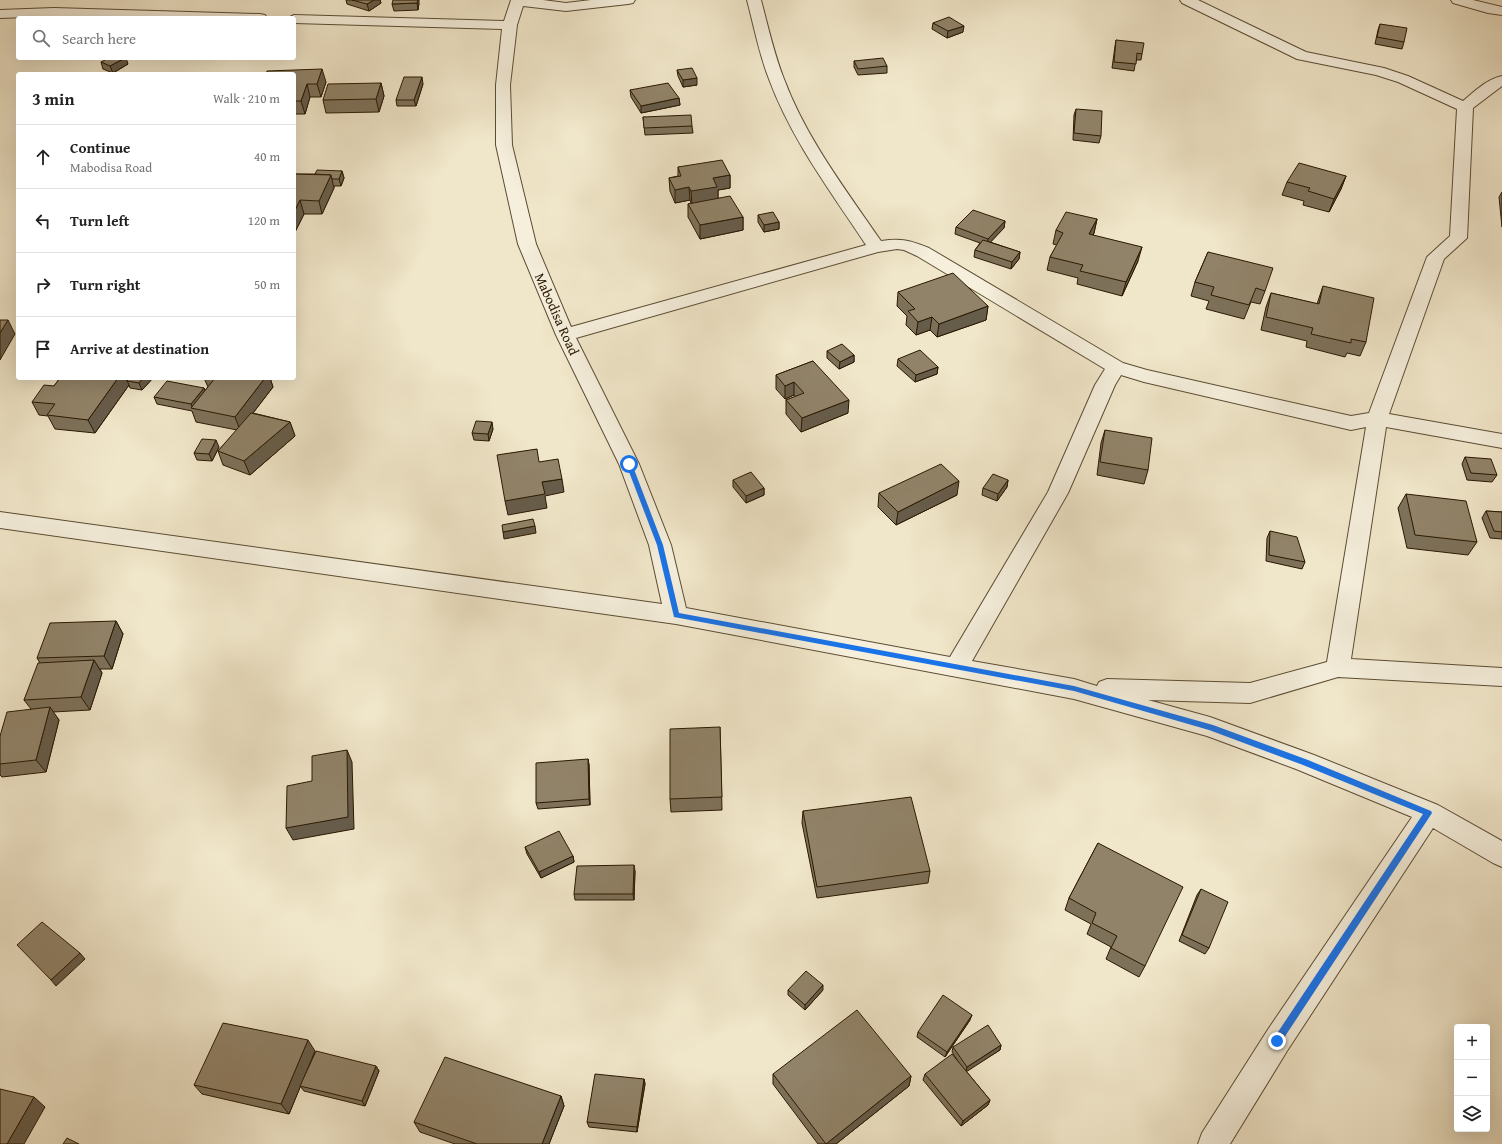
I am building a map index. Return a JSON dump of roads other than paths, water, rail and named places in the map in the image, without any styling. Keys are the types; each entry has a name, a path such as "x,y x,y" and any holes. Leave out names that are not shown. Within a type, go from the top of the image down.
{"street":[{"path":"54,12 80,0"},
{"path":"518,1 570,3 628,0"},
{"path":"754,0 776,79 790,112 814,154 876,247"},
{"path":"1187,0 1302,56 1379,71 1403,79 1465,107"},
{"path":"1458,0 1499,12"},
{"name":"Mabodisa Road","path":"518,1 510,25 503,85 504,145 526,244 565,335 629,464 660,545 676,615"},
{"path":"0,14 54,12 191,16"},
{"path":"296,19 510,25"},
{"path":"1338,668 1377,419 1436,257 1458,238 1465,107 1487,89 1502,80"},
{"path":"565,335 876,247 897,244 908,245 923,252 1116,367 1144,376 1351,423 1377,419 1502,440"},
{"path":"957,666 1058,494 1105,385 1116,367"},
{"path":"0,520 676,615 957,666 1074,689 1210,727 1305,762 1429,813 1502,855"},
{"path":"1074,689 1250,693 1338,668 1502,677"},
{"path":"1213,1144 1277,1041 1429,813"}]}
